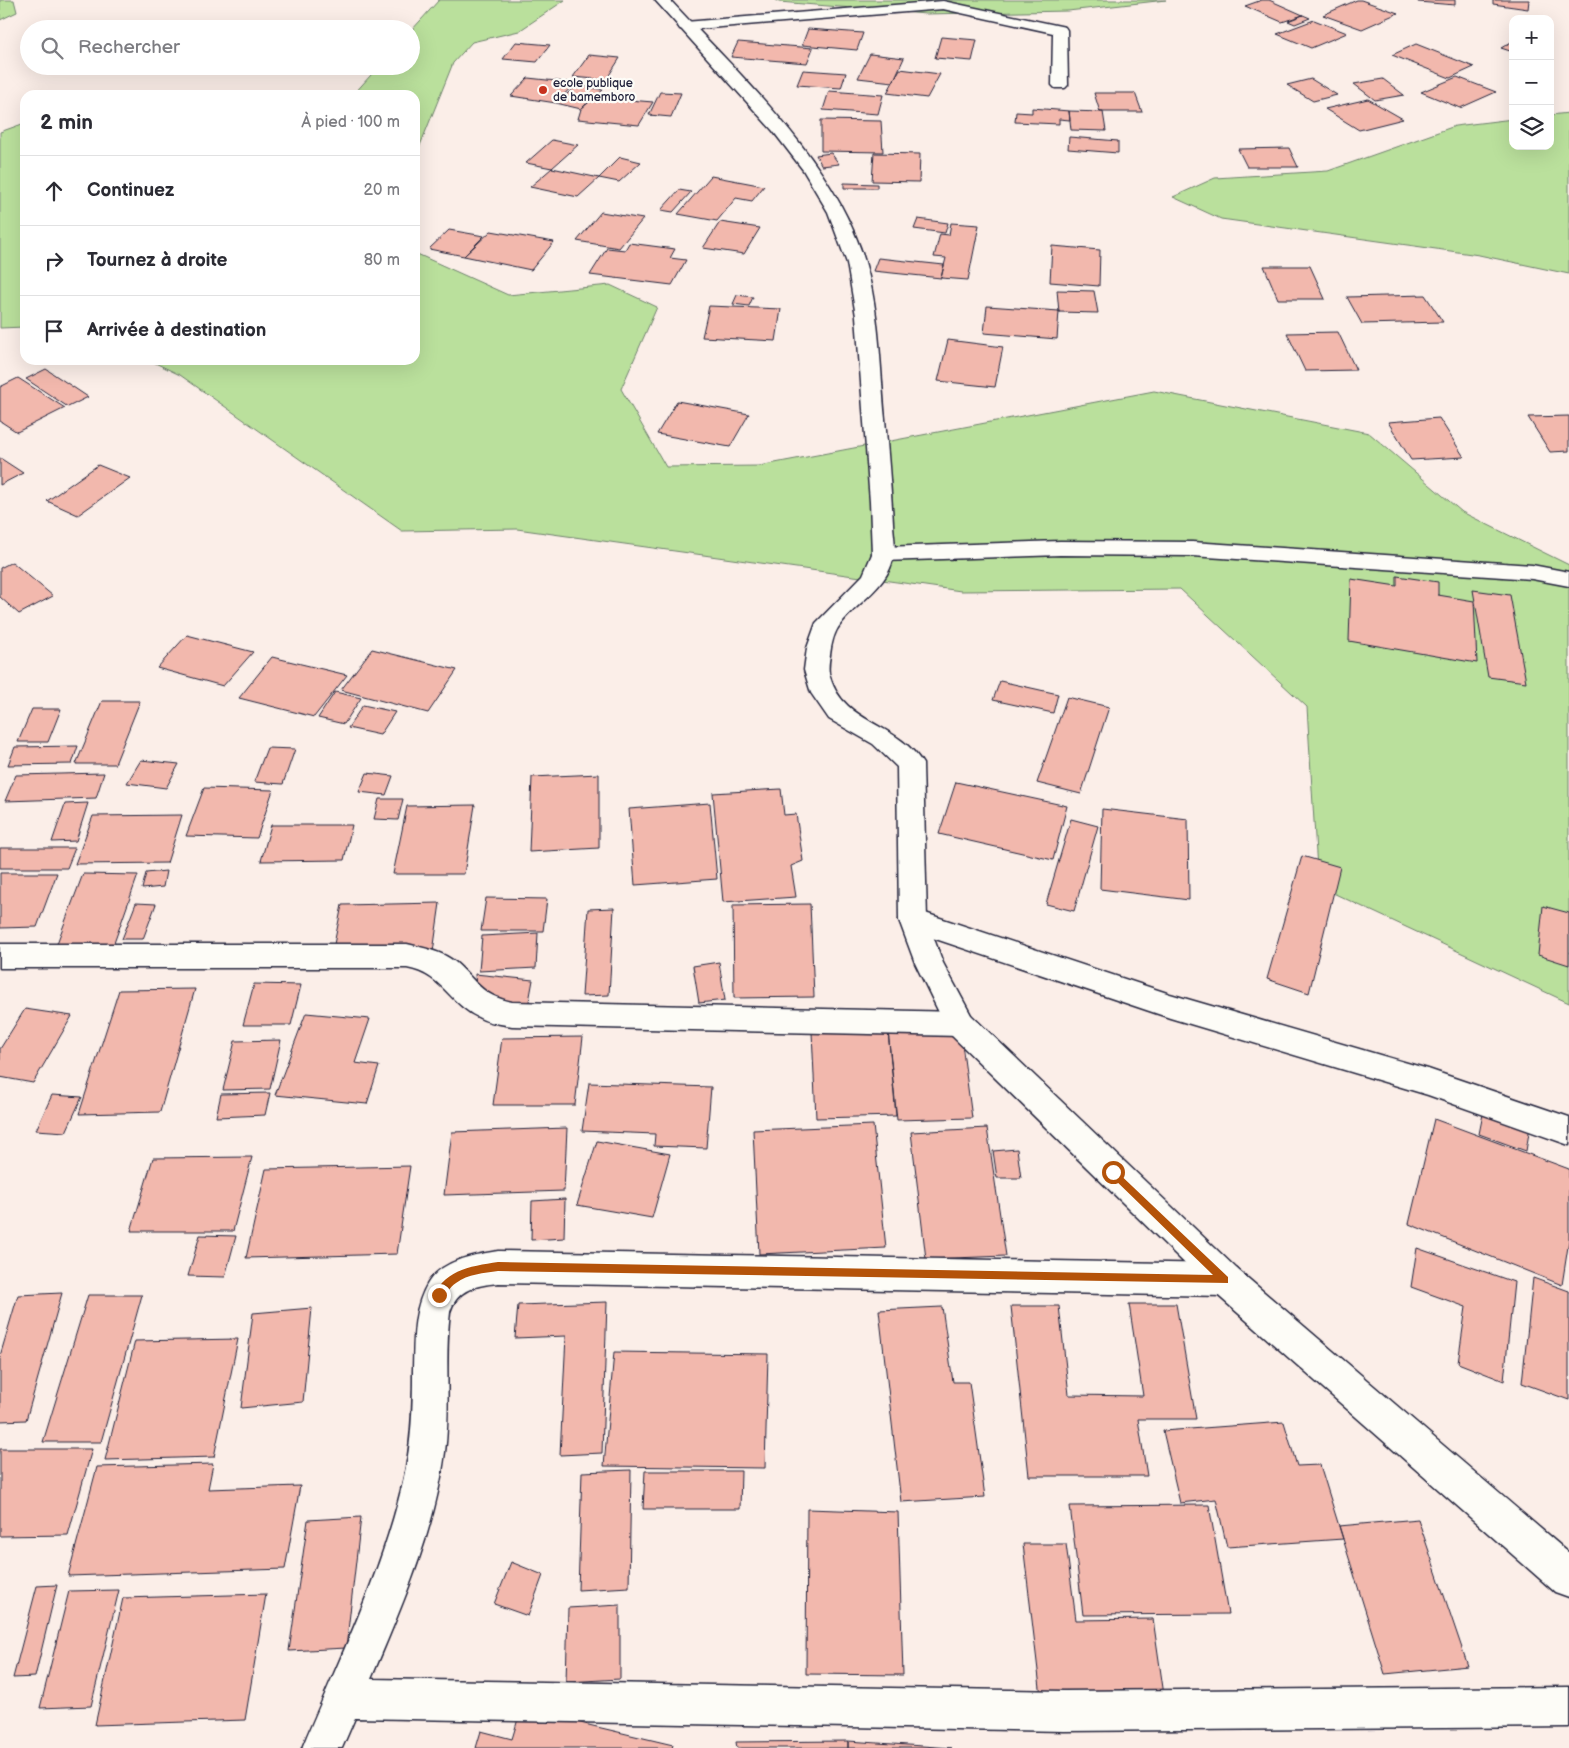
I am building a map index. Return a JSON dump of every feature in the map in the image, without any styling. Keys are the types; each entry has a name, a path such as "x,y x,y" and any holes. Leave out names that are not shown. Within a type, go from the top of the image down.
{"street":[{"path":"662,0 779,128 810,168 837,212 853,254 866,316 881,502 883,554 879,567 871,580 828,624 819,648 816,670 823,693 838,713 860,728 882,738 910,764 913,920 929,963 960,1024 1225,1280 1569,1578"},
{"path":"686,26 943,5 1060,30 1060,85"},
{"path":"883,554 1060,548 1192,549 1532,572 1569,578"},
{"path":"913,920 1170,1006 1428,1082 1569,1131"},
{"path":"0,956 407,956 428,960 444,970 471,997 489,1009 512,1014 960,1024"},
{"path":"322,1748 383,1604 407,1535 423,1474 430,1412 433,1314 439,1295 452,1280 469,1271 498,1267 1225,1280"},
{"path":"342,1698 1064,1711 1569,1707"}],"green space":[{"path":"0,0 14,0 17,12 0,20"},
{"path":"439,0 565,0 519,31 472,42 453,63 420,146 420,90 357,90 371,75 420,75 420,21"},
{"path":"775,0 1166,0 1068,11 926,14 779,2"},
{"path":"1569,113 1569,274 1479,255 1221,219 1173,197 1215,178 1328,171 1455,126 1509,119 1509,150 1554,150 1554,115"},
{"path":"20,125 20,327 0,328 0,132"},
{"path":"420,255 508,295 610,285 657,307 621,389 666,467 759,466 1154,391 1369,433 1462,512 1569,565 1569,1003 1318,886 1307,707 1180,589 961,591 517,529 402,531 180,375 159,365 420,365"}],"building":[{"path":"1262,0 1269,0 1303,15 1282,22 1245,6"},
{"path":"1357,0 1398,13 1362,29 1323,15"},
{"path":"1418,0 1455,0 1455,5 1418,2"},
{"path":"1493,0 1529,0 1528,9 1493,4"},
{"path":"1303,15 1310,18 1295,24 1288,21"},
{"path":"1314,20 1347,33 1311,48 1277,34"},
{"path":"808,29 863,33 857,50 802,45"},
{"path":"941,37 977,40 972,61 935,58"},
{"name":"ecole publique de bamemboro","path":"516,42 550,45 537,62 503,59"},
{"path":"738,42 813,48 807,63 731,57"},
{"path":"1509,43 1509,51 1501,48"},
{"path":"1416,44 1474,67 1450,78 1392,55"},
{"path":"870,54 904,58 893,82 858,78"},
{"name":"ecole publique de bamemboro","path":"589,55 620,58 606,80 573,77"},
{"path":"900,69 940,74 927,98 887,93"},
{"path":"803,70 846,73 841,88 797,85"},
{"path":"1457,77 1496,92 1460,108 1421,92"},
{"name":"ecole publique de bamemboro","path":"528,78 575,83 556,103 511,96"},
{"path":"1311,79 1337,95 1313,101 1287,85"},
{"path":"1383,79 1404,95 1375,100 1354,84"},
{"path":"578,85 603,90 581,109 556,103"},
{"path":"829,91 883,95 878,114 823,110"},
{"path":"660,92 681,93 671,117 649,115"},
{"path":"1094,93 1135,93 1142,112 1100,112"},
{"path":"593,97 653,102 639,125 578,119 581,109"},
{"path":"1368,99 1403,119 1359,130 1325,109"},
{"path":"1032,108 1069,111 1070,120 1059,119 1059,124 1015,122 1016,112 1032,113"},
{"path":"1069,111 1103,112 1106,131 1071,130"},
{"path":"821,120 881,121 883,152 821,151"},
{"path":"1069,137 1118,141 1118,153 1068,149"},
{"path":"552,140 578,145 552,168 526,163"},
{"path":"1289,148 1298,167 1247,167 1238,149"},
{"path":"831,153 839,164 822,166 816,155"},
{"path":"874,153 920,154 919,182 872,181"},
{"path":"620,157 641,162 619,182 599,178"},
{"path":"552,168 599,178 578,197 530,187"},
{"path":"711,176 764,186 752,201 736,198 717,221 678,214"},
{"path":"844,183 877,184 877,188 844,188"},
{"path":"679,190 691,192 673,212 661,210"},
{"path":"601,212 643,219 619,248 577,241"},
{"path":"918,219 948,223 945,233 914,229"},
{"path":"720,222 760,228 744,254 703,248"},
{"path":"951,223 979,225 968,280 941,278 946,258 934,257 940,234 949,235"},
{"path":"449,230 484,236 464,256 429,249"},
{"path":"491,231 554,242 531,270 464,256"},
{"path":"629,243 675,249 670,258 686,260 672,285 590,275 607,248 625,250"},
{"path":"1052,246 1100,250 1099,286 1050,282"},
{"path":"878,258 944,265 941,278 873,271"},
{"path":"1264,266 1310,266 1325,299 1278,299"},
{"path":"1057,290 1094,291 1098,313 1059,312"},
{"path":"737,295 753,297 749,306 733,304"},
{"path":"1425,295 1443,322 1362,324 1347,297"},
{"path":"709,306 781,309 776,341 702,337"},
{"path":"987,306 1059,311 1057,339 984,333"},
{"path":"1338,332 1356,370 1305,371 1287,333"},
{"path":"948,340 1003,347 995,387 938,381"},
{"path":"46,369 88,397 68,407 26,379"},
{"path":"18,378 65,408 17,432 0,421 0,387"},
{"path":"677,401 749,414 730,447 657,434"},
{"path":"1569,416 1569,451 1550,452 1528,417"},
{"path":"1439,418 1464,457 1411,460 1388,422"},
{"path":"0,458 23,473 0,485"},
{"path":"98,465 130,478 78,515 47,501"},
{"path":"12,562 53,596 19,614 0,597 0,568"},
{"path":"1397,576 1438,582 1438,595 1474,601 1477,663 1349,641 1351,579 1397,586"},
{"path":"1473,590 1510,595 1526,682 1488,677"},
{"path":"187,635 253,652 223,686 157,668"},
{"path":"372,649 457,670 428,713 341,690"},
{"path":"272,657 347,675 314,717 239,698"},
{"path":"1000,681 1058,694 1053,713 993,700"},
{"path":"335,692 361,698 344,724 318,718"},
{"path":"1067,697 1109,707 1081,794 1037,783"},
{"path":"102,701 140,701 115,764 76,764"},
{"path":"363,705 395,712 380,735 348,728"},
{"path":"32,709 61,709 48,742 18,742"},
{"path":"78,746 72,764 8,765 15,747"},
{"path":"267,748 295,749 283,784 254,782"},
{"path":"141,760 179,764 166,788 127,783"},
{"path":"104,773 96,798 5,801 16,775"},
{"path":"367,773 393,776 386,795 359,792"},
{"path":"599,774 599,848 529,852 532,777"},
{"path":"956,782 1067,806 1053,860 939,834"},
{"path":"204,788 273,790 257,838 186,836"},
{"path":"781,789 784,815 796,814 803,861 791,866 796,897 723,902 713,793"},
{"path":"379,799 403,799 398,820 374,819"},
{"path":"88,803 76,841 52,842 65,804"},
{"path":"710,803 717,879 635,885 629,809"},
{"path":"475,805 464,874 393,874 407,806"},
{"path":"1102,809 1188,819 1189,900 1100,889"},
{"path":"182,815 167,863 75,864 93,816"},
{"path":"1071,819 1098,826 1074,911 1046,904"},
{"path":"271,825 352,825 344,860 261,861"},
{"path":"0,848 75,848 67,868 0,868"},
{"path":"1302,856 1340,867 1309,993 1267,979"},
{"path":"166,871 163,887 142,889 146,873"},
{"path":"0,873 57,873 37,927 0,928"},
{"path":"83,874 138,875 113,946 56,946"},
{"path":"486,898 547,899 543,931 481,931"},
{"path":"136,903 156,904 143,939 122,939"},
{"path":"440,903 433,952 332,954 342,905"},
{"path":"810,904 814,997 734,998 733,905"},
{"path":"1543,906 1569,913 1569,965 1538,955"},
{"path":"614,908 609,995 582,996 588,909"},
{"path":"538,933 536,968 479,971 482,936"},
{"path":"719,962 725,1000 699,1003 693,966"},
{"path":"475,974 533,980 527,1012 476,990"},
{"path":"254,984 301,985 291,1025 243,1025"},
{"path":"195,989 160,1112 79,1114 119,990"},
{"path":"25,1009 72,1016 33,1083 0,1077 0,1049"},
{"path":"306,1013 370,1019 355,1063 379,1066 367,1104 275,1095"},
{"path":"960,1029 972,1118 897,1120 888,1031"},
{"path":"888,1031 896,1116 816,1118 812,1032"},
{"path":"583,1037 575,1105 493,1105 502,1038"},
{"path":"281,1040 270,1089 223,1090 235,1041"},
{"path":"589,1083 711,1087 706,1148 654,1146 655,1134 582,1131"},
{"path":"270,1093 265,1115 216,1117 221,1094"},
{"path":"52,1095 82,1097 66,1132 36,1130"},
{"path":"1485,1104 1531,1120 1526,1151 1479,1134"},
{"path":"1434,1119 1569,1169 1569,1240 1562,1285 1409,1224"},
{"path":"873,1125 886,1248 759,1254 753,1130"},
{"path":"567,1128 564,1191 444,1195 452,1132"},
{"path":"987,1128 1006,1256 926,1259 911,1132"},
{"path":"597,1141 670,1154 652,1218 577,1205"},
{"path":"1017,1149 1021,1178 997,1178 993,1151"},
{"path":"252,1157 233,1231 131,1231 153,1158"},
{"path":"410,1166 397,1254 246,1258 266,1169"},
{"path":"565,1199 564,1238 531,1240 532,1201"},
{"path":"200,1235 236,1236 225,1277 188,1276"},
{"path":"1417,1248 1514,1282 1504,1381 1458,1363 1466,1307 1411,1287"},
{"path":"1533,1278 1569,1291 1569,1400 1522,1383"},
{"path":"62,1293 26,1420 0,1421 0,1356 18,1295"},
{"path":"88,1295 142,1295 101,1442 43,1442"},
{"path":"607,1302 602,1453 560,1455 566,1336 515,1338 518,1305"},
{"path":"1129,1304 1176,1304 1196,1419 1138,1419 1147,1476 1029,1476 1011,1306 1059,1306 1069,1395 1143,1396"},
{"path":"942,1307 953,1382 969,1382 985,1497 901,1502 879,1310"},
{"path":"312,1308 303,1402 241,1408 253,1313"},
{"path":"238,1339 214,1457 105,1460 135,1341"},
{"path":"614,1352 768,1354 765,1468 604,1466"},
{"path":"1284,1422 1297,1466 1320,1465 1343,1539 1227,1547 1216,1499 1180,1503 1163,1431"},
{"path":"0,1449 92,1449 68,1535 0,1536"},
{"path":"213,1464 208,1489 300,1486 285,1569 68,1576 97,1467"},
{"path":"631,1470 629,1587 578,1590 582,1472"},
{"path":"645,1471 741,1471 740,1509 643,1509"},
{"path":"1209,1505 1228,1614 1083,1615 1070,1506"},
{"path":"807,1509 898,1512 903,1675 806,1674"},
{"path":"361,1517 346,1648 289,1651 308,1520"},
{"path":"1418,1519 1468,1666 1385,1674 1339,1526"},
{"path":"1023,1544 1066,1544 1076,1620 1153,1619 1164,1695 1041,1696"},
{"path":"511,1562 543,1575 528,1616 494,1604"},
{"path":"57,1585 35,1677 13,1678 37,1586"},
{"path":"119,1590 91,1706 40,1708 69,1591"},
{"path":"266,1594 245,1720 95,1725 123,1598"},
{"path":"620,1605 620,1679 566,1682 568,1608"},
{"path":"521,1709 673,1745 672,1748 476,1748 481,1731 512,1739"},
{"path":"848,1741 952,1748 848,1748"},
{"path":"848,1741 848,1748 737,1748 736,1742"}],"place":[{"name":"ecole publique de bamemboro","path":"543,90"}],"route":[{"path":"439,1295 452,1280 469,1271 498,1267 1225,1280 1113,1172"}]}
